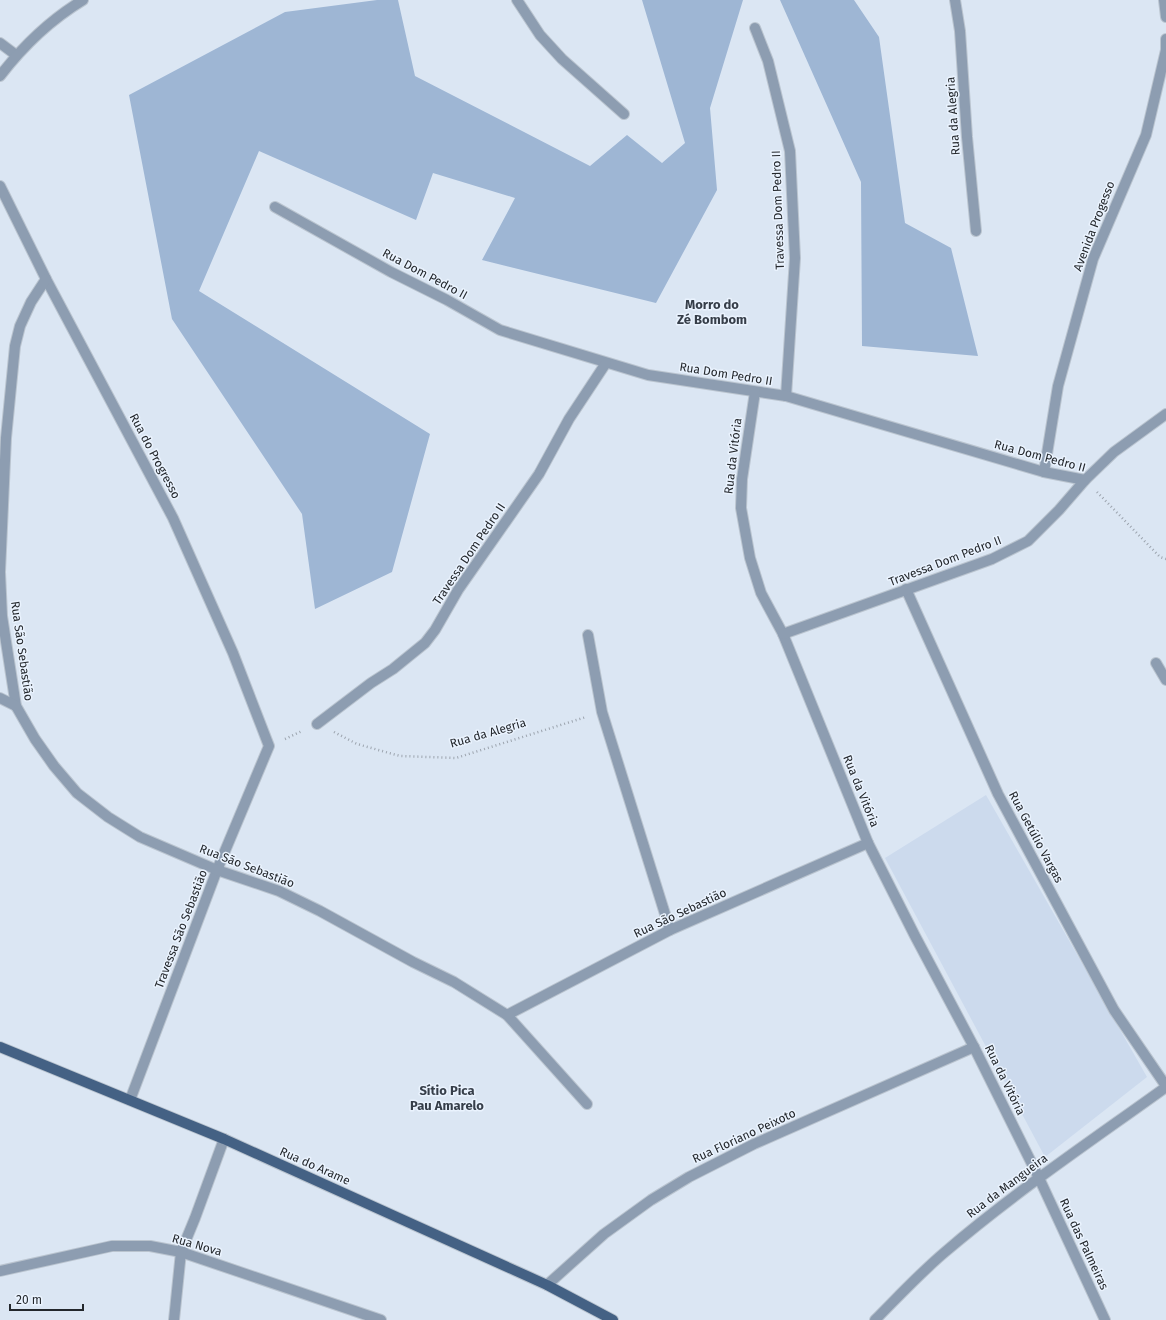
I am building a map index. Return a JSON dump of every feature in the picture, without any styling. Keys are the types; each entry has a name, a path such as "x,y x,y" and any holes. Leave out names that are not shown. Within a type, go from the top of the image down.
{"main road":[{"name":"Rua do Arame","path":"0,1047 224,1139 547,1285 613,1320"}],"street":[{"path":"0,76 16,55 41,31 61,14 83,0"},
{"path":"517,0 540,36 562,59 624,114"},
{"name":"Rua da Alegria","path":"955,0 960,31 967,137 976,231"},
{"path":"1164,0 1166,16"},
{"name":"Travessa Dom Pedro II","path":"755,28 768,61 790,151 795,258 786,396"},
{"name":"Avenida Progesso","path":"1044,472 1058,386 1093,259 1146,135 1166,50 1166,39"},
{"path":"0,44 16,55"},
{"name":"Rua do Progresso","path":"0,186 46,279 173,518 233,653 269,746"},
{"name":"Rua Dom Pedro II","path":"275,207 391,272 447,300 500,330 648,375 786,396 1044,472 1085,480"},
{"name":"Rua São Sebastião","path":"46,279 31,302 20,326 15,346 6,438 0,572 1,608 16,706 36,739 54,766 77,793 108,817 140,837 217,870 279,891 454,982 507,1015 587,1104"},
{"name":"Travessa Dom Pedro II","path":"317,724 371,683 393,669 425,643 435,630 458,590 539,474 569,419 606,363"},
{"name":"Rua da Vitória","path":"755,392 742,479 741,508 750,558 761,593 783,634 868,844 974,1047 1039,1178"},
{"name":"Travessa Dom Pedro II","path":"783,634 992,559 1028,541 1059,510 1085,480 1114,452 1166,414"},
{"name":"Rua Getúlio Vargas","path":"906,589 998,794 1114,1010 1166,1086"},
{"path":"588,635 602,712 670,930"},
{"path":"1156,663 1166,680"},
{"path":"0,698 16,706"},
{"name":"Travessa São Sebastião","path":"130,1100 217,870 269,746"},
{"name":"Rua São Sebastião","path":"507,1015 670,930 868,844"},
{"name":"Rua Floriano Peixoto","path":"547,1285 604,1234 651,1200 689,1177 754,1144 974,1047"},
{"name":"Rua da Mangueira","path":"876,1320 910,1284 943,1253 1039,1178 1166,1086"},
{"path":"174,1320 181,1252 224,1139"},
{"name":"Rua das Palmeiras","path":"1039,1178 1105,1320"},
{"name":"Rua Nova","path":"0,1271 112,1246 150,1246 181,1252 381,1320"}],"path":[{"name":"Rua Dom Pedro II","path":"1085,480 1160,557 1166,560"},
{"name":"Rua da Alegria","path":"317,724 357,744 400,756 456,758 602,712"},
{"path":"269,746 317,724"}],"shaded area":[{"path":"377,0 398,0 415,76 590,166 627,135 662,163 685,143 642,0 743,0 710,108 717,190 656,303 482,260 515,198 433,173 416,220 259,151 199,291 430,434 392,572 315,609 302,514 172,319 129,95 285,12"},
{"path":"780,0 854,0 879,37 905,223 951,248 978,356 862,346 861,182"},
{"path":"986,795 1147,1077 1045,1157 885,858"}],"district":[{"name":"Morro do Zé Bombom","path":"712,312"},
{"name":"Sítio Pica Pau Amarelo","path":"447,1098"}]}
